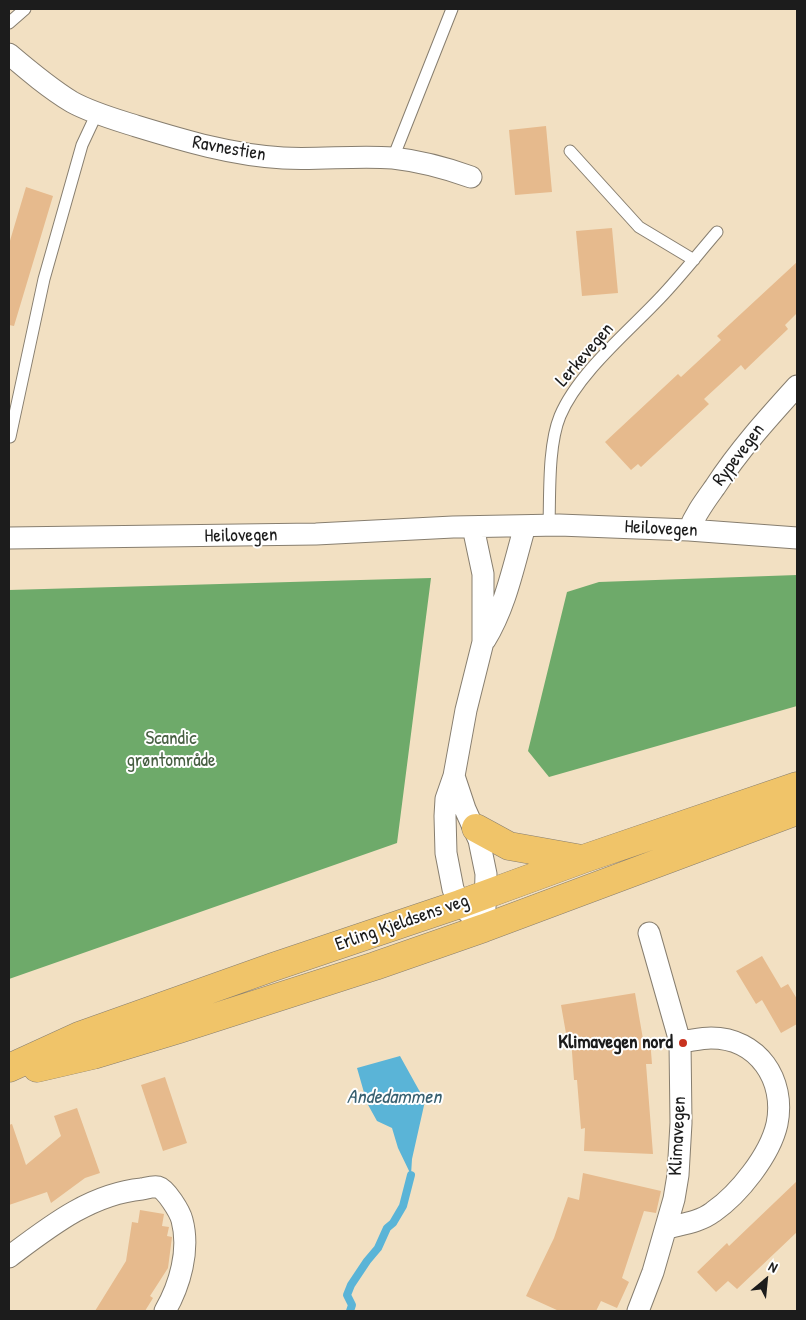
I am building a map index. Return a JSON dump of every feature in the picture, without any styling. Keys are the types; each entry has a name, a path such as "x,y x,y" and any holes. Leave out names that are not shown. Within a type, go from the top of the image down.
{"highway":[{"name":"Erling Kjeldsens veg","path":"9,1068 88,1033 797,786"},
{"name":"Erling Kjeldsens veg","path":"9,1075 93,1055 347,975 484,928 797,811"},
{"path":"476,828 509,846 583,859"}],"street":[{"name":"Ravnestien","path":"9,54 51,88 73,102 97,113 175,138 232,152 284,158 393,158 426,164 471,177"},
{"name":"Rypevegen","path":"689,530 694,518 730,463 753,434 797,386"},
{"name":"Heilovegen","path":"9,538 316,534 473,527 593,525 797,538"},
{"path":"483,642 494,625 506,595 525,526"},
{"path":"473,527 483,574 483,642 466,710 454,776 446,799 444,816 453,890 460,904 484,928"},
{"path":"454,776 466,809 476,828 486,874 484,928"},
{"name":"Klimavegen","path":"638,1311 667,1228 678,1175 681,1124 680,1042 650,934"},
{"path":"667,1228 700,1219 713,1212 740,1188 761,1159 770,1143 777,1124 778,1090 765,1063 754,1052 739,1043 711,1038 680,1042"},
{"path":"9,1258 43,1232 86,1205 131,1190 158,1187 166,1192 181,1216 185,1230 185,1247 179,1279 165,1311"}],"lane":[{"path":"9,23 25,9"},
{"path":"393,158 452,9"},
{"path":"10,437 44,279 82,145 97,113"},
{"path":"570,151 639,227 694,260"},
{"name":"Lerkevegen","path":"549,526 553,448 559,418 567,402 583,379 661,297 717,232"}],"green space":[{"path":"797,575 797,706 549,777 528,751 567,592 599,582"},
{"name":"Scandic grøntområde","path":"431,578 397,843 9,979 9,590"}],"water":[{"name":"Andedammen","path":"400,1056 425,1101 412,1159 411,1175 398,1148 392,1128 377,1121 367,1103 357,1068"}],"building":[{"path":"546,126 552,192 515,195 509,130"},
{"path":"26,187 53,196 14,326 9,325 9,244"},
{"path":"612,228 618,293 582,296 576,231"},
{"path":"797,262 797,313 785,325 788,329 745,370 741,365 704,399 709,404 641,467 638,464 631,470 605,442 678,374 681,377 721,340 717,336"},
{"path":"762,956 781,988 788,984 797,999 797,1024 781,1033 762,1000 756,1004 736,971"},
{"path":"635,993 643,1039 650,1039 652,1064 646,1064 653,1154 584,1151 585,1128 581,1129 577,1080 574,1080 571,1038 567,1039 561,1005"},
{"path":"165,1077 187,1143 163,1151 141,1085"},
{"path":"77,1108 100,1173 85,1178 51,1203 47,1192 9,1205 9,1125 12,1124 26,1165 61,1136 54,1116"},
{"path":"583,1173 661,1191 656,1213 644,1211 622,1278 629,1282 617,1308 601,1301 596,1311 559,1311 526,1296 554,1238 568,1197 579,1200"},
{"path":"797,1181 797,1232 737,1289 728,1281 716,1292 697,1272 727,1243 729,1246"},
{"path":"140,1210 164,1214 162,1226 169,1227 167,1236 172,1237 168,1268 150,1296 153,1298 145,1311 95,1311 126,1261 132,1222 138,1223"}],"waterway":[{"path":"350,1311 352,1305 347,1295 351,1285 378,1248 387,1228 393,1223 403,1206 411,1175"}],"place":[{"name":"Klimavegen nord","path":"683,1043"}]}
